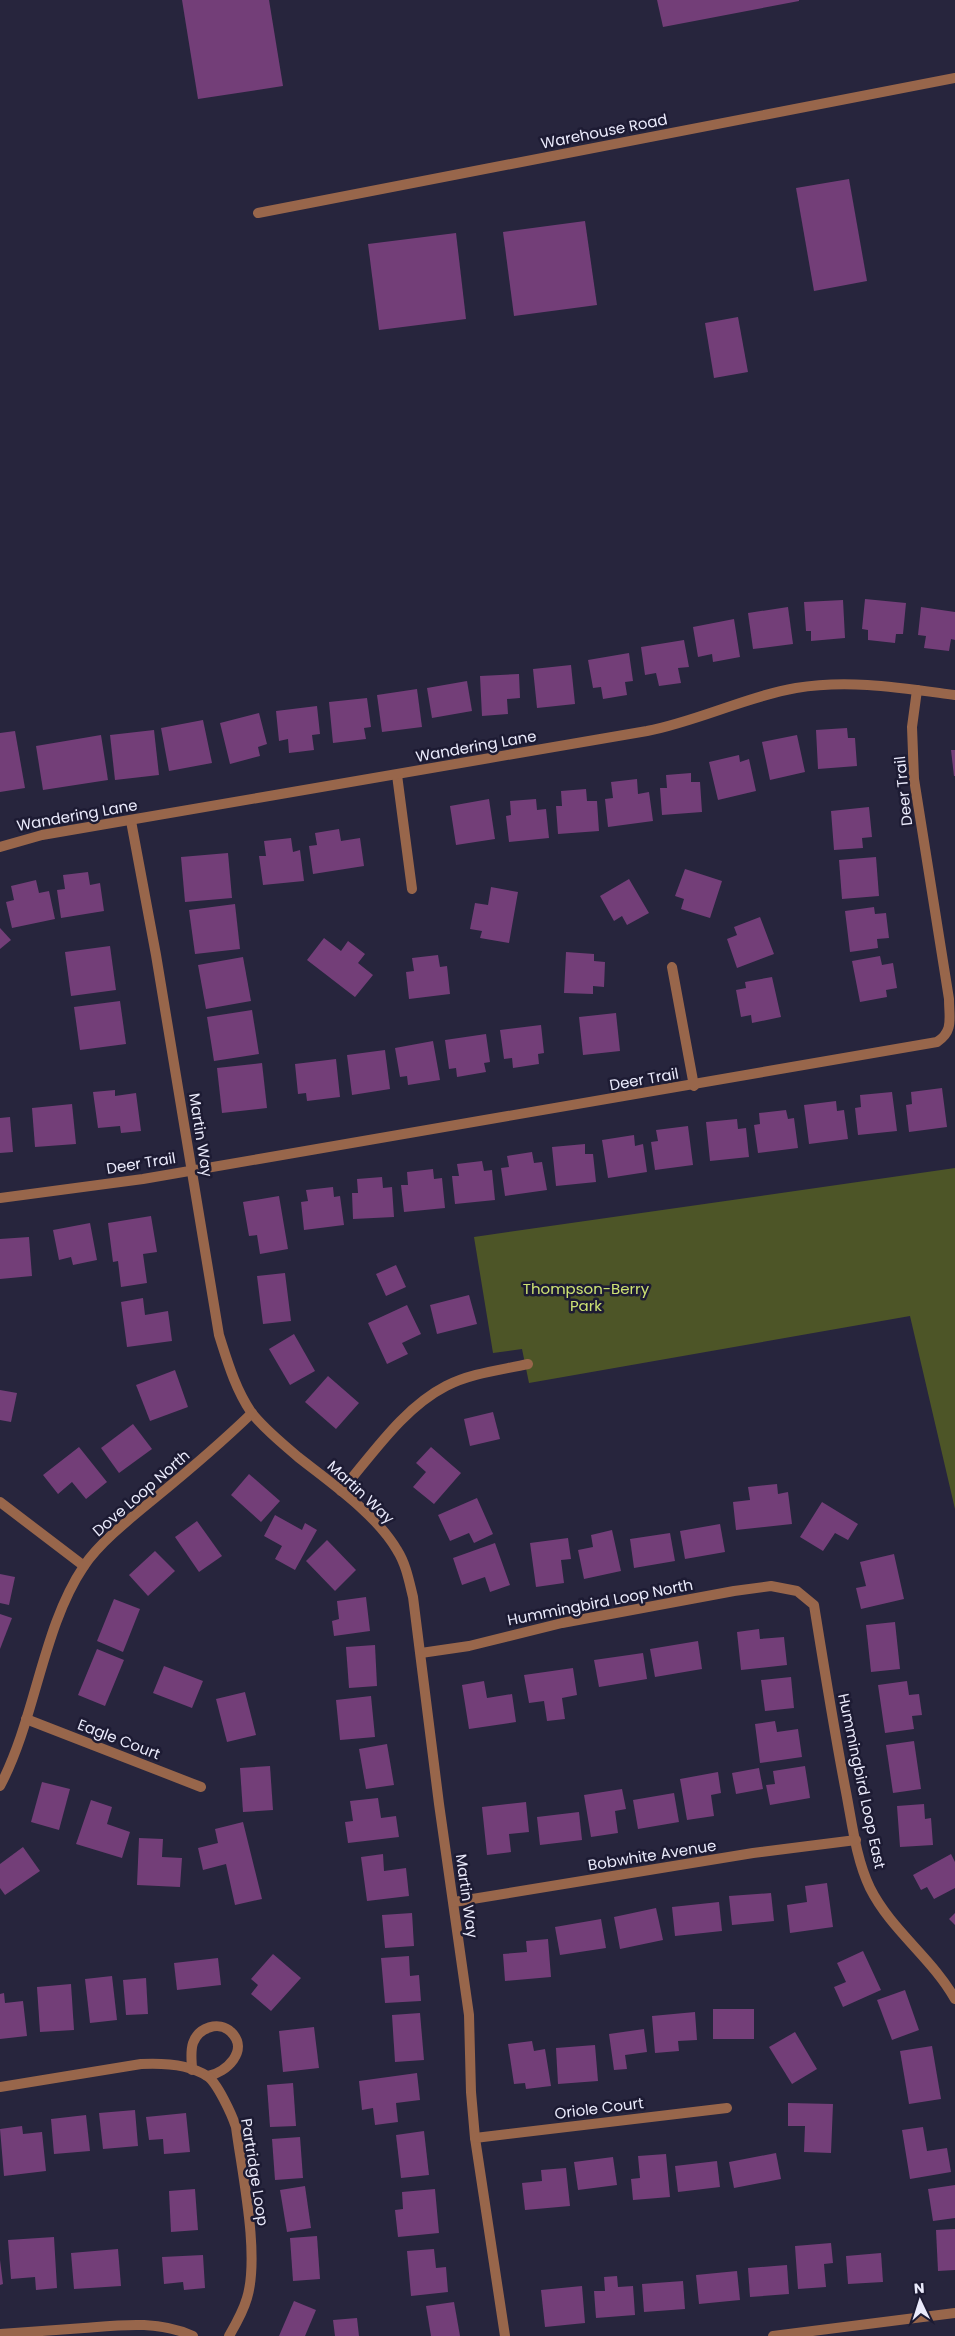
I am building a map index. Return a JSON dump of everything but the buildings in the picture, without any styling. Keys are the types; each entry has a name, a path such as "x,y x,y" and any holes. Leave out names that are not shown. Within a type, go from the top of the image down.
{"street":[{"name":"Warehouse Road","path":"258,213 955,78"},
{"name":"Wandering Lane","path":"0,846 42,835 663,728 797,688 853,683 955,695"},
{"name":"Deer Trail","path":"0,1198 192,1170 694,1086 937,1042 946,1036 950,1025 949,999 914,779 912,728 917,690"},
{"path":"397,775 412,889"},
{"name":"Martin Way","path":"131,821 156,955 219,1335 234,1384 252,1413 279,1441 341,1491 383,1530 398,1551 407,1573 413,1597 422,1652 439,1804 454,1902 468,2015 475,2138 505,2336"},
{"path":"672,966 694,1086"},
{"path":"341,1491 401,1422 430,1396 462,1379 528,1364"},
{"name":"Dove Loop North","path":"0,1786 9,1769 61,1610 84,1566 118,1529 213,1450 252,1413"},
{"path":"0,1502 84,1566"},
{"name":"Hummingbird Loop North","path":"422,1652 469,1646 562,1624 734,1591 771,1586 785,1587"},
{"name":"Hummingbird Loop East","path":"785,1587 797,1590 814,1605 830,1707 856,1840 869,1886 881,1907 946,1984 955,1999"},
{"name":"Eagle Court","path":"26,1719 201,1787"},
{"name":"Bobwhite Avenue","path":"454,1902 754,1853 856,1840"},
{"path":"0,2087 141,2064 162,2063 208,2076 218,2075 227,2069 234,2060 237,2051 236,2040 231,2032 222,2026 212,2026 202,2030 196,2037 192,2050 192,2070"},
{"name":"Partridge Loop","path":"208,2076 230,2110 236,2127 252,2248 248,2296 242,2313 229,2336"},
{"name":"Oriole Court","path":"475,2138 727,2108"},
{"path":"772,2336 955,2313"},
{"path":"0,2334 133,2324 180,2330 193,2336"}],"green space":[{"name":"Thompson-Berry Park","path":"955,1168 955,1509 910,1316 529,1383 522,1349 493,1353 474,1237"}]}
